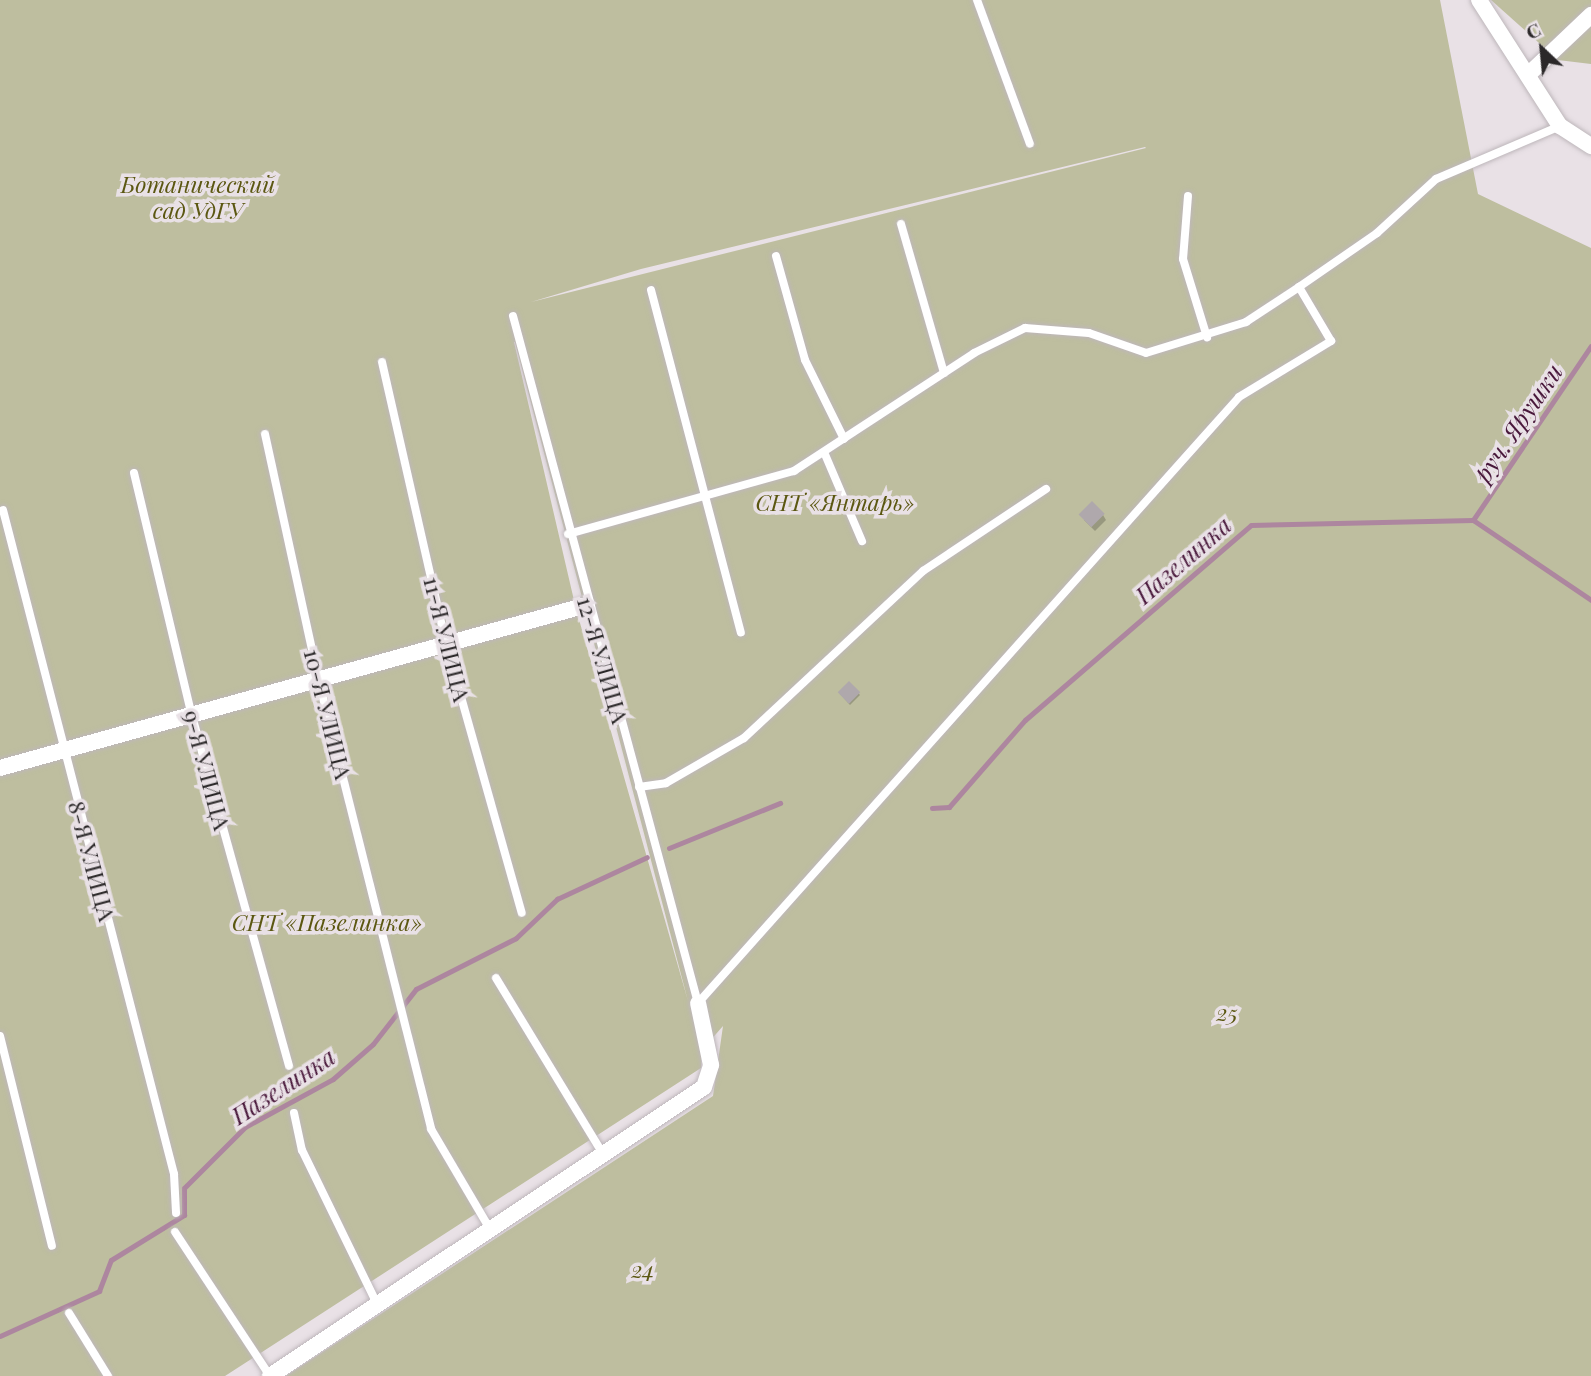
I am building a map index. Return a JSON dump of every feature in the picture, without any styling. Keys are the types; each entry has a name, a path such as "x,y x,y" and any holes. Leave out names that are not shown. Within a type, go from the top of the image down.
{"street":[{"path":"1479,0 1531,72 1560,126 1591,146"},
{"path":"1531,72 1591,15"},
{"path":"0,768 447,647 587,605"},
{"path":"270,1376 704,1087 711,1065 698,1003"}],"lane":[{"path":"977,0 1030,144"},
{"path":"568,534 793,471 944,373 1025,328 1089,332 1146,353 1207,337 1245,321 1299,287 1377,233 1436,179 1560,126"},
{"path":"1188,195 1184,259 1207,337"},
{"path":"901,224 944,373"},
{"path":"776,256 805,360 844,439"},
{"path":"698,1003 1239,397 1331,341 1299,287"},
{"path":"651,290 741,632"},
{"name":"12-Я УЛИЦА","path":"513,316 587,605 698,1003"},
{"name":"11-Я УЛИЦА","path":"382,362 447,647 522,912"},
{"name":"10-Я УЛИЦА","path":"265,434 319,682 401,992 431,1129 490,1229"},
{"path":"824,452 862,541"},
{"name":"9-Я УЛИЦА","path":"134,473 192,716 289,1066"},
{"path":"639,787 666,783 744,738 923,571 1046,489"},
{"name":"8-Я УЛИЦА","path":"3,510 174,1174 176,1213"},
{"path":"496,978 603,1154"},
{"path":"0,1036 52,1247"},
{"path":"294,1113 302,1150 377,1304"},
{"path":"175,1232 270,1376"},
{"path":"69,1313 108,1376"}],"green space":[{"path":"0,0 1440,0 1478,194 1591,248 1591,1376 286,1376 713,1096 723,1026 702,1050 701,1068 225,1376 0,1376","holes":["1146,148 531,302 641,269","515,342 688,1001 576,609"]},
{"path":"1491,0 1591,0 1591,64 1558,60"}],"building":[{"path":"1092,501 1105,514 1091,527 1079,514"},
{"path":"849,681 860,692 849,704 838,692"}],"waterway":[{"name":"руч. Ярушки","path":"1473,520 1591,346"},
{"name":"Пазелинка","path":"932,808 949,807 1025,720 1251,525 1473,520 1591,600"},
{"name":"Пазелинка","path":"669,848 780,803"},
{"name":"Пазелинка","path":"0,1336 99,1291 111,1260 184,1215 184,1188 245,1127 333,1079 373,1044 416,989 516,938 557,899 647,857"}],"park label":[{"name":"Ботанический сад УдГУ","path":"198,197"},
{"name":"СНТ «Янтарь»","path":"835,502"},
{"name":"СНТ «Пазелинка»","path":"327,922"},
{"name":"25","path":"1227,1012"},
{"name":"24","path":"643,1269"}]}
